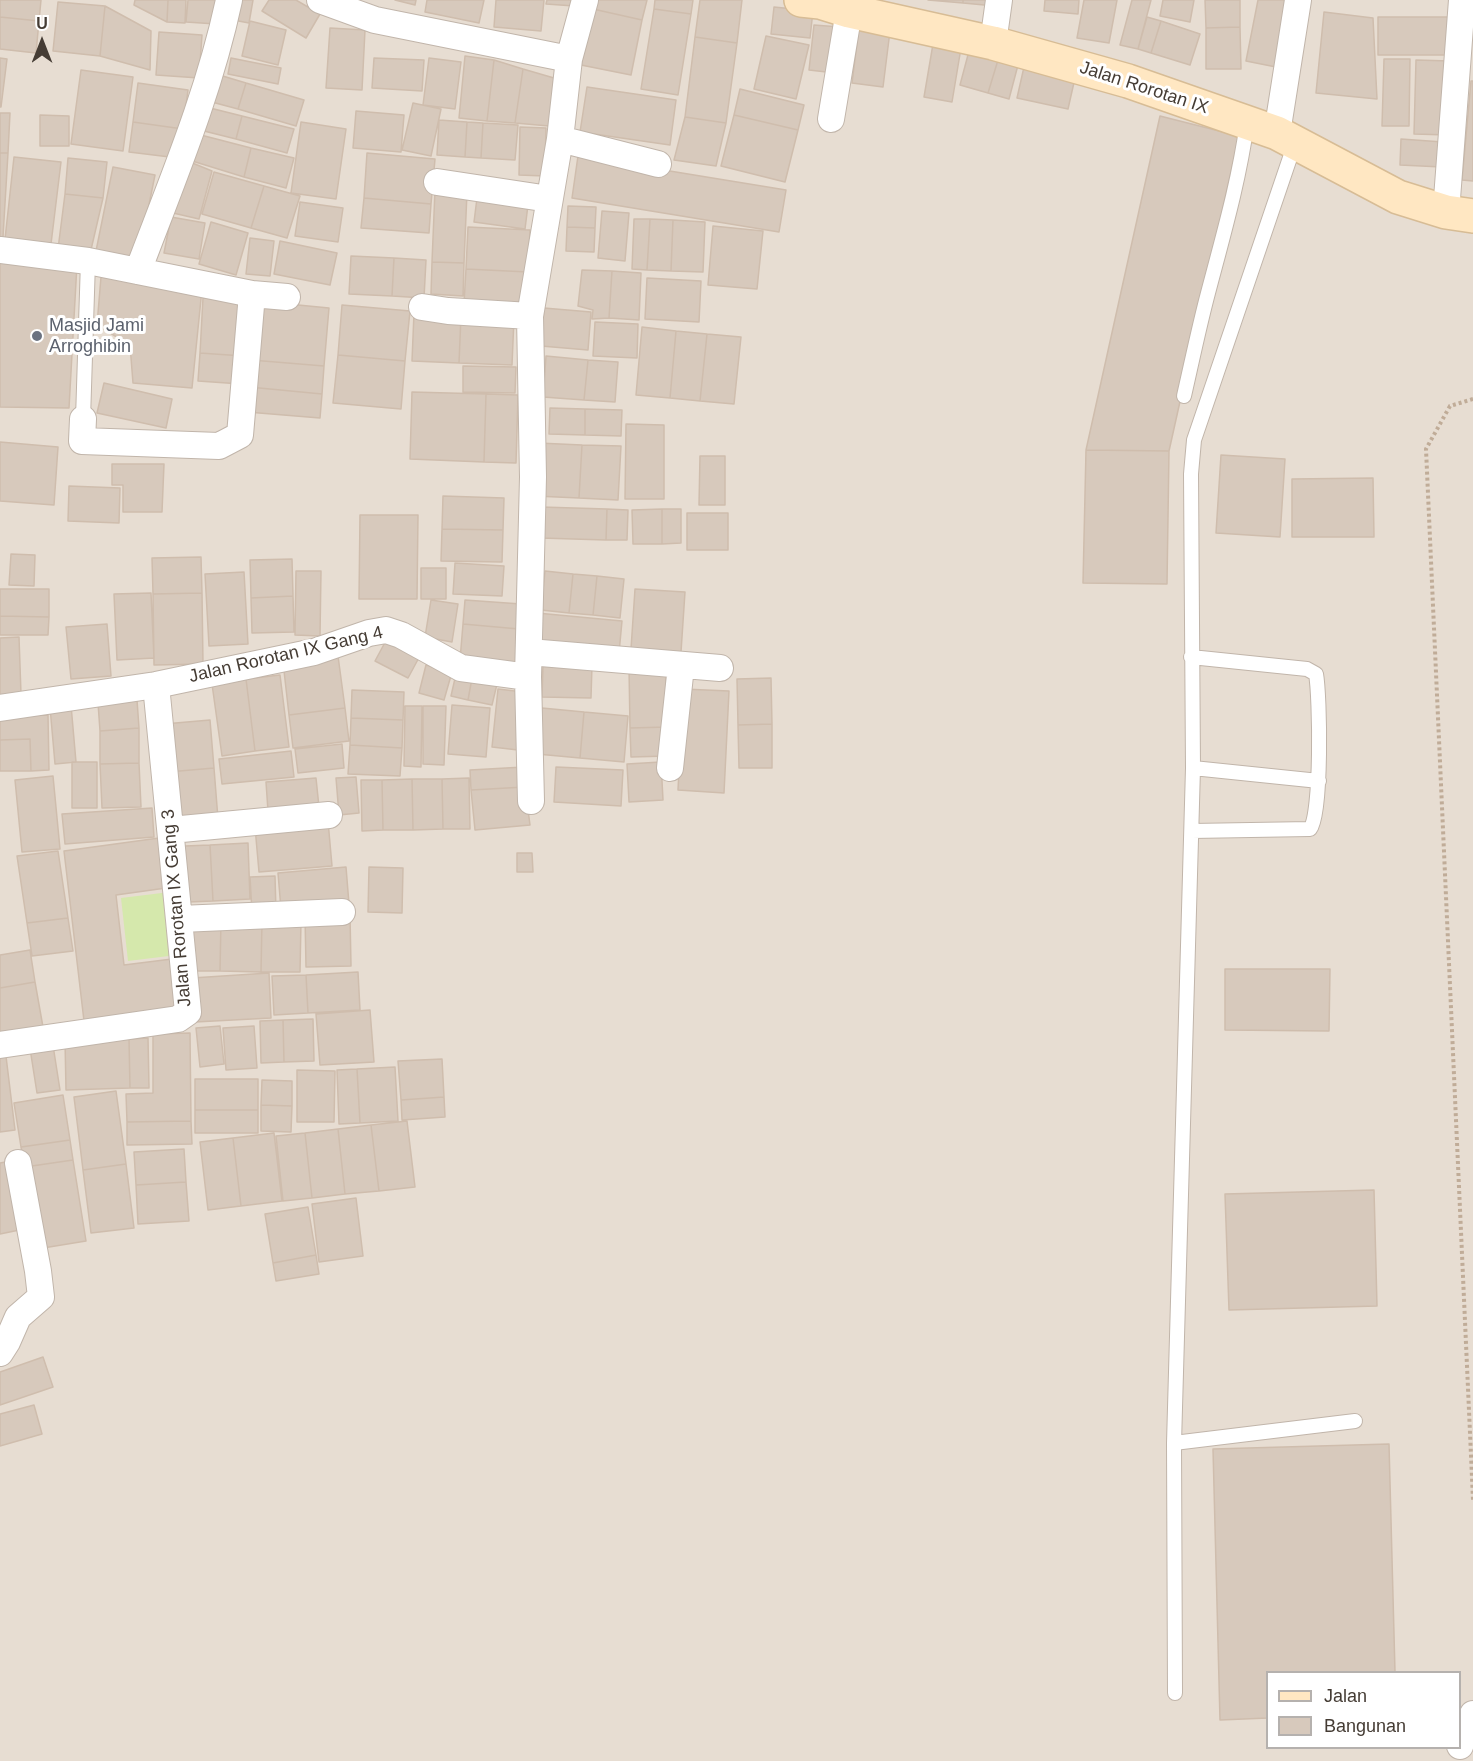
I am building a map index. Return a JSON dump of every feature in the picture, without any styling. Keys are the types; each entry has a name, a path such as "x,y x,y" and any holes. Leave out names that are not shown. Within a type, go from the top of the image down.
{"street":[{"path":"138,271 196,119 220,41 229,0"},
{"path":"320,0 375,20 568,58"},
{"path":"531,801 528,677 533,477 530,316 560,140 568,58 585,0"},
{"path":"993,43 999,0"},
{"path":"1273,133 1298,0"},
{"path":"1459,214 1462,0"},
{"path":"822,3 831,119"},
{"name":"Jalan Rorotan IX","path":"822,3 993,43 1128,81 1273,133 1398,197 1459,214"},
{"path":"560,140 658,164"},
{"path":"437,182 549,199"},
{"path":"0,250 88,261 252,294 287,297"},
{"path":"83,419 82,441 219,446 240,435 252,294"},
{"path":"422,306 530,316"},
{"name":"Jalan Rorotan IX Gang 4","path":"0,708 156,685 314,652 369,633 386,630 401,635 461,668 528,677"},
{"path":"529,652 720,668"},
{"path":"670,768 681,666"},
{"name":"Jalan Rorotan IX Gang 3","path":"0,1045 178,1019 185,1016 189,1008 156,685"},
{"path":"171,830 329,815"},
{"path":"180,919 342,912"},
{"path":"0,1353 18,1317 41,1298 18,1163"},
{"path":"1461,1742 1473,1714"}],"lane":[{"path":"1184,396 1242,160 1273,133"},
{"path":"1175,1693 1174,1443 1193,768 1191,474 1194,440 1273,133"},
{"path":"83,419 88,261"},
{"path":"1191,657 1306,669 1316,674 1319,781 1315,820 1310,829 1192,831"},
{"path":"1193,768 1319,781"},
{"path":"1174,1443 1355,1421"}],"path":[{"path":"1473,399 1450,406 1426,449 1473,1500"}],"shaded area":[{"path":"0,0 1473,0 1473,1761 0,1761"}],"green space":[{"path":"170,892 177,955 128,961 121,898"}],"building":[{"path":"0,0 41,0 39,21 0,17"},
{"path":"135,0 168,0 167,22 134,5"},
{"path":"168,0 186,0 185,23 167,22"},
{"path":"188,0 218,0 216,24 186,22"},
{"path":"232,0 253,0 249,23 228,19"},
{"path":"269,0 296,0 320,14 306,38 262,11"},
{"path":"395,0 416,0 415,5"},
{"path":"427,0 484,0 479,23 425,12"},
{"path":"496,0 544,0 541,31 494,27"},
{"path":"547,0 574,0 574,6 546,4"},
{"path":"595,0 647,0 642,20 593,9"},
{"path":"655,0 693,0 691,14 654,9"},
{"path":"700,0 742,0 737,43 695,37"},
{"path":"928,0 963,0 963,3"},
{"path":"963,0 996,0 995,6 963,3"},
{"path":"1045,0 1079,0 1078,14 1044,11"},
{"path":"1084,0 1117,0 1109,43 1077,38"},
{"path":"1132,0 1151,0 1138,49 1120,45"},
{"path":"1163,0 1194,0 1190,22 1160,16"},
{"path":"1205,0 1240,0 1240,27 1206,28"},
{"path":"1258,0 1293,0 1281,68 1246,61"},
{"path":"58,2 105,6 100,56 53,51"},
{"path":"105,6 151,31 150,70 100,56"},
{"path":"774,7 813,11 810,38 771,34"},
{"path":"593,9 642,20 631,75 581,65"},
{"path":"654,9 691,14 678,95 641,89"},
{"path":"1324,12 1373,18 1377,99 1316,93"},
{"path":"0,17 39,21 36,53 0,49"},
{"path":"1147,17 1161,21 1151,53 1138,49"},
{"path":"1378,17 1449,17 1449,55 1378,55"},
{"path":"250,21 286,30 278,65 242,56"},
{"path":"1161,21 1200,34 1190,65 1151,53"},
{"path":"814,25 840,27 835,73 809,70"},
{"path":"859,27 890,31 883,87 852,83"},
{"path":"1240,27 1241,69 1206,69 1206,28"},
{"path":"330,28 365,30 362,90 326,88"},
{"path":"159,32 202,35 199,78 156,75"},
{"path":"766,36 809,45 796,99 754,89"},
{"path":"695,37 737,43 726,123 685,117"},
{"path":"933,44 961,48 952,102 924,97"},
{"path":"969,51 998,60 988,93 960,85"},
{"path":"465,56 494,60 487,121 459,118"},
{"path":"0,58 7,59 1,107 0,107"},
{"path":"231,58 281,68 278,84 228,74"},
{"path":"374,58 424,60 422,91 372,88"},
{"path":"429,58 461,62 455,109 423,105"},
{"path":"1384,59 1410,59 1409,126 1382,126"},
{"path":"494,60 523,69 515,123 487,121"},
{"path":"998,60 1018,65 1009,99 988,93"},
{"path":"1416,60 1450,61 1448,135 1414,134"},
{"path":"1024,67 1075,78 1068,109 1017,98"},
{"path":"523,69 554,78 549,126 515,123"},
{"path":"81,70 133,77 123,151 71,144"},
{"path":"216,74 246,83 238,109 208,101"},
{"path":"1471,81 1473,81 1473,181 1462,180"},
{"path":"138,83 188,90 183,129 133,122"},
{"path":"246,83 304,100 296,126 238,109"},
{"path":"587,87 676,100 670,145 580,132"},
{"path":"740,89 804,105 798,130 734,115"},
{"path":"413,103 441,109 431,156 402,150"},
{"path":"206,107 242,116 236,139 200,130"},
{"path":"356,111 404,115 401,152 353,148"},
{"path":"0,113 10,113 8,153 0,153"},
{"path":"40,115 69,116 69,146 40,146"},
{"path":"734,115 798,130 785,182 721,166"},
{"path":"242,116 294,129 287,153 236,139"},
{"path":"1160,116 1239,136 1169,451 1086,450"},
{"path":"685,117 726,123 716,166 674,160"},
{"path":"439,120 467,122 465,157 437,155"},
{"path":"133,122 183,129 178,158 129,152"},
{"path":"301,122 346,129 336,199 291,193"},
{"path":"467,122 483,123 481,158 465,157"},
{"path":"483,123 518,125 515,160 481,158"},
{"path":"520,127 546,128 545,176 519,175"},
{"path":"197,134 251,148 244,177 189,160"},
{"path":"1401,139 1443,142 1442,167 1400,165"},
{"path":"251,148 294,158 286,188 244,177"},
{"path":"0,153 8,153 3,237 0,237"},
{"path":"367,153 435,159 431,204 364,198"},
{"path":"578,156 786,190 779,232 572,198"},
{"path":"14,157 61,162 51,244 5,239"},
{"path":"68,158 107,162 103,198 65,194"},
{"path":"185,160 212,171 199,219 173,213"},
{"path":"113,167 155,175 138,259 96,251"},
{"path":"214,172 264,186 251,228 202,214"},
{"path":"264,186 300,196 287,238 251,228"},
{"path":"435,190 467,192 464,263 432,262"},
{"path":"478,190 529,197 525,229 474,222"},
{"path":"65,194 103,198 90,254 58,249"},
{"path":"364,198 431,204 429,233 361,228"},
{"path":"300,202 343,208 338,242 295,236"},
{"path":"568,206 596,207 595,228 567,227"},
{"path":"602,211 629,213 625,261 598,258"},
{"path":"171,217 205,223 199,259 164,253"},
{"path":"634,219 650,219 647,270 632,269"},
{"path":"650,219 673,220 671,271 647,270"},
{"path":"673,220 705,222 703,272 671,271"},
{"path":"211,222 248,233 236,275 199,264"},
{"path":"713,226 763,231 757,289 708,285"},
{"path":"468,227 530,230 528,272 466,269"},
{"path":"567,227 595,228 594,252 566,251"},
{"path":"250,238 274,241 270,276 246,274"},
{"path":"280,241 337,253 330,285 274,274"},
{"path":"351,256 394,258 392,296 349,294"},
{"path":"394,258 426,260 424,298 392,296"},
{"name":"Masjid Jami Arroghibin","path":"0,259 77,264 69,408 0,407"},
{"path":"432,262 464,263 463,296 431,294"},
{"path":"466,269 528,272 526,307 464,303"},
{"path":"582,270 612,271 609,318 592,319 593,310 578,306"},
{"path":"612,271 641,273 639,320 609,318"},
{"path":"101,277 202,289 192,388 133,383 130,345 97,325"},
{"path":"647,278 701,281 699,322 645,319"},
{"path":"203,298 247,301 243,356 200,353"},
{"path":"257,301 329,308 324,366 251,360"},
{"path":"342,305 410,311 405,361 338,355"},
{"path":"544,308 591,312 588,350 541,346"},
{"path":"414,313 461,316 459,363 412,361"},
{"path":"461,316 514,318 512,365 459,363"},
{"path":"595,322 638,324 637,358 593,356"},
{"path":"642,327 676,331 670,398 636,395"},
{"path":"676,331 707,334 700,401 670,398"},
{"path":"707,334 741,337 734,404 700,401"},
{"path":"200,353 243,356 241,384 198,381"},
{"path":"338,355 405,361 401,409 333,403"},
{"path":"546,356 588,360 584,400 543,397"},
{"path":"251,360 324,366 322,394 249,387"},
{"path":"588,360 618,362 615,402 584,400"},
{"path":"463,366 516,367 515,393 463,392"},
{"path":"104,383 172,399 166,428 97,413"},
{"path":"249,387 322,394 320,418 247,412"},
{"path":"412,392 486,394 484,462 410,459"},
{"path":"486,394 518,395 516,463 484,462"},
{"path":"550,408 585,409 585,435 549,434"},
{"path":"585,409 622,410 621,436 585,435"},
{"path":"626,424 664,425 664,499 625,499"},
{"path":"0,442 58,447 54,505 0,501"},
{"path":"538,443 582,445 579,498 535,496"},
{"path":"582,445 621,446 618,500 579,498"},
{"path":"1086,450 1169,451 1167,584 1083,583"},
{"path":"1221,455 1285,459 1280,537 1216,533"},
{"path":"700,456 725,456 725,505 699,505"},
{"path":"112,464 164,464 162,512 123,512 123,485 112,485"},
{"path":"1373,478 1374,537 1292,537 1292,479"},
{"path":"69,486 120,488 119,523 68,521"},
{"path":"443,496 504,498 503,530 442,529"},
{"path":"541,507 607,509 606,540 540,538"},
{"path":"607,509 628,510 627,540 606,540"},
{"path":"662,509 662,544 633,544 632,510"},
{"path":"662,509 681,509 681,543 662,544"},
{"path":"687,513 728,513 728,550 687,550"},
{"path":"360,515 418,515 417,599 359,599"},
{"path":"442,529 503,530 502,562 441,561"},
{"path":"11,554 35,555 34,586 9,585"},
{"path":"201,557 202,593 153,594 152,558"},
{"path":"292,559 293,596 251,598 250,560"},
{"path":"455,563 504,566 502,596 453,594"},
{"path":"421,568 446,568 446,599 421,599"},
{"path":"296,571 321,571 320,636 295,635"},
{"path":"545,571 573,574 569,613 541,610"},
{"path":"244,572 248,644 209,646 205,574"},
{"path":"573,574 597,576 593,615 569,613"},
{"path":"597,576 624,579 620,618 593,615"},
{"path":"0,589 49,589 49,617 0,616"},
{"path":"635,589 685,592 681,652 631,649"},
{"path":"151,593 154,658 117,660 114,594"},
{"path":"202,593 203,664 154,665 153,594"},
{"path":"293,596 294,632 252,633 251,598"},
{"path":"431,600 458,604 452,642 425,637"},
{"path":"465,600 521,604 519,629 463,624"},
{"path":"537,613 622,621 619,653 534,645"},
{"path":"0,616 49,617 48,635 0,635"},
{"path":"107,624 111,676 71,679 66,627"},
{"path":"463,624 519,629 516,665 460,660"},
{"path":"389,635 422,652 408,678 375,661"},
{"path":"19,637 21,694 0,695 0,638"},
{"path":"338,656 345,708 289,715 283,662"},
{"path":"543,664 592,665 591,698 542,697"},
{"path":"426,665 452,672 444,700 419,693"},
{"path":"629,667 666,667 667,727 630,728"},
{"path":"456,674 472,678 468,700 451,696"},
{"path":"280,675 289,747 255,751 246,679"},
{"path":"472,678 497,684 492,705 468,700"},
{"path":"771,678 772,724 738,725 737,679"},
{"path":"246,679 255,751 222,756 212,684"},
{"path":"498,689 523,692 518,750 492,747"},
{"path":"683,689 729,691 724,793 678,790"},
{"path":"352,690 404,692 403,720 351,718"},
{"path":"137,700 139,728 100,731 98,703"},
{"path":"71,705 76,762 55,764 50,707"},
{"path":"452,705 490,708 486,757 448,754"},
{"path":"405,706 422,706 421,767 404,766"},
{"path":"423,706 446,706 444,765 423,764"},
{"path":"345,708 349,741 293,748 289,715"},
{"path":"542,708 584,712 580,758 537,754"},
{"path":"584,712 628,716 624,762 580,758"},
{"path":"48,715 49,770 31,771 30,739 0,740 0,716"},
{"path":"351,718 403,720 402,748 350,745"},
{"path":"210,720 214,768 168,772 164,724"},
{"path":"772,724 772,768 739,768 738,725"},
{"path":"667,727 668,756 631,757 630,728"},
{"path":"139,728 139,763 100,764 100,731"},
{"path":"30,739 31,771 0,771 0,740"},
{"path":"342,744 344,768 298,773 295,749"},
{"path":"350,745 402,748 400,776 348,774"},
{"path":"291,751 294,777 222,784 219,759"},
{"path":"72,762 97,762 97,808 72,808"},
{"path":"661,762 663,800 629,802 627,764"},
{"path":"139,763 141,807 102,808 100,764"},
{"path":"524,767 525,787 471,790 470,770"},
{"path":"556,767 623,770 621,806 554,802"},
{"path":"214,768 218,819 171,822 168,772"},
{"path":"53,776 60,849 22,852 15,780"},
{"path":"356,777 359,813 339,815 336,778"},
{"path":"316,778 319,807 268,811 266,782"},
{"path":"469,778 470,829 443,829 442,779"},
{"path":"412,779 442,779 443,829 413,830"},
{"path":"412,779 413,830 383,830 382,780"},
{"path":"361,780 382,780 383,830 362,831"},
{"path":"525,787 530,825 475,830 471,790"},
{"path":"152,808 154,837 65,844 62,814"},
{"path":"328,821 332,866 259,872 255,827"},
{"path":"159,838 166,888 116,895 124,965 172,959 180,1008 84,1021 64,851"},
{"path":"248,843 250,899 213,901 210,845"},
{"path":"210,845 213,901 188,902 185,846"},
{"path":"58,851 68,918 27,923 17,856"},
{"path":"517,853 532,853 533,872 517,872"},
{"path":"346,867 349,904 281,909 278,873"},
{"path":"369,867 403,868 402,913 368,912"},
{"path":"275,876 276,911 252,912 250,877"},
{"path":"350,915 351,966 306,967 305,916"},
{"path":"68,918 73,951 32,956 27,923"},
{"path":"190,919 221,920 220,971 189,971"},
{"path":"221,920 262,921 261,972 220,971"},
{"path":"262,921 301,921 300,972 261,972"},
{"path":"30,950 35,982 0,988 0,955"},
{"path":"1225,969 1330,969 1329,1031 1225,1030"},
{"path":"358,972 360,1010 308,1013 306,975"},
{"path":"269,973 271,1018 195,1022 192,978"},
{"path":"306,975 308,1013 274,1015 272,976"},
{"path":"35,982 43,1027 0,1034 0,988"},
{"path":"370,1010 374,1062 320,1065 316,1014"},
{"path":"313,1019 314,1061 284,1062 283,1020"},
{"path":"283,1020 284,1062 261,1063 260,1021"},
{"path":"220,1026 224,1064 200,1067 196,1028"},
{"path":"254,1026 257,1068 226,1070 223,1028"},
{"path":"190,1033 191,1121 127,1122 126,1094 153,1093 153,1034"},
{"path":"148,1038 149,1088 130,1088 129,1039"},
{"path":"52,1039 60,1090 37,1093 29,1042"},
{"path":"129,1039 130,1088 66,1090 65,1040"},
{"path":"5,1048 15,1130 0,1132 0,1049"},
{"path":"442,1059 444,1097 401,1100 398,1061"},
{"path":"395,1067 398,1121 360,1123 357,1069"},
{"path":"357,1069 360,1123 339,1124 337,1070"},
{"path":"297,1070 335,1071 334,1122 297,1122"},
{"path":"195,1079 258,1079 258,1110 195,1110"},
{"path":"262,1080 292,1081 292,1106 261,1105"},
{"path":"116,1091 126,1164 83,1170 74,1097"},
{"path":"63,1095 70,1140 21,1147 14,1103"},
{"path":"444,1097 445,1117 402,1120 401,1100"},
{"path":"261,1105 292,1106 291,1132 261,1131"},
{"path":"195,1110 258,1110 258,1133 195,1133"},
{"path":"191,1121 192,1144 127,1145 127,1122"},
{"path":"407,1121 415,1187 379,1191 371,1125"},
{"path":"371,1125 379,1191 345,1194 338,1129"},
{"path":"338,1129 345,1194 312,1198 305,1133"},
{"path":"274,1133 282,1201 241,1206 233,1138"},
{"path":"305,1133 312,1198 283,1201 276,1136"},
{"path":"233,1138 241,1206 208,1210 200,1142"},
{"path":"70,1140 73,1160 25,1167 21,1147"},
{"path":"184,1149 186,1182 136,1185 134,1152"},
{"path":"16,1160 29,1228 0,1234 0,1163"},
{"path":"73,1160 86,1241 37,1249 25,1167"},
{"path":"126,1164 134,1228 91,1233 83,1170"},
{"path":"186,1182 189,1221 138,1224 136,1185"},
{"path":"1374,1190 1377,1306 1229,1310 1225,1194"},
{"path":"356,1198 363,1256 319,1262 312,1204"},
{"path":"308,1207 316,1255 273,1263 265,1214"},
{"path":"316,1255 319,1274 276,1281 273,1263"},
{"path":"43,1357 53,1387 0,1405 0,1372"},
{"path":"34,1405 42,1434 0,1446 0,1414"},
{"path":"1389,1444 1395,1671 1266,1671 1266,1718 1220,1720 1213,1449"}],"place":[{"name":"Masjid Jami Arroghibin","path":"37,336"}]}
